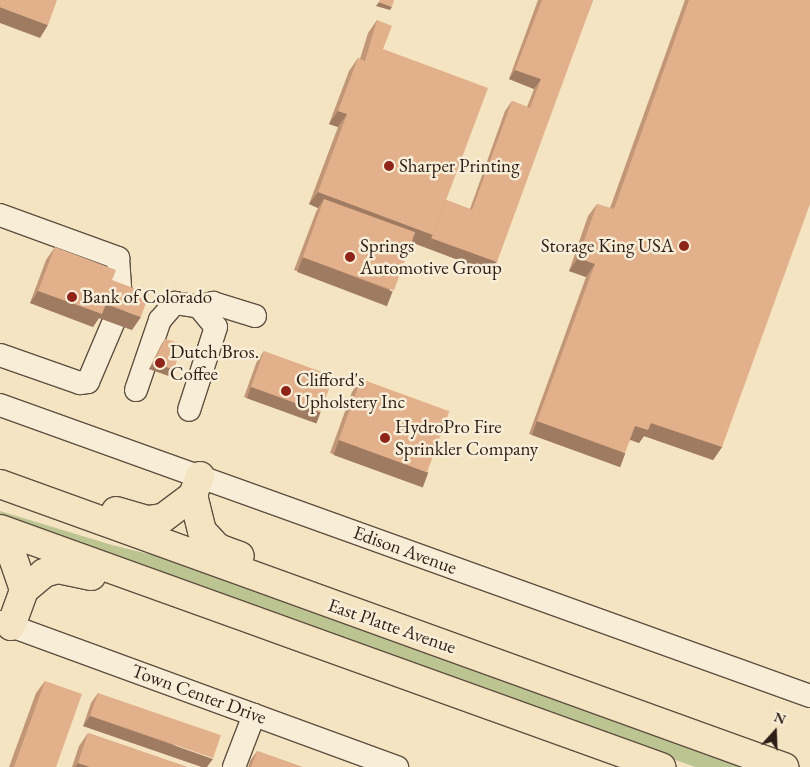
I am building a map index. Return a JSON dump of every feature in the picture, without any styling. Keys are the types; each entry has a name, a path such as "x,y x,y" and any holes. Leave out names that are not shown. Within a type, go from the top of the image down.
{"highway":[{"name":"East Platte Avenue","path":"0,484 784,767"},
{"path":"30,495 49,489 148,520 174,512 196,486"},
{"path":"196,486 202,531 208,541 218,548 323,585 334,606"},
{"path":"0,529 661,767"},
{"path":"0,544 18,566 24,590"},
{"path":"5,624 24,590 44,573 58,569 75,571 150,596 175,592"}],"street":[{"path":"0,215 118,258 121,300"},
{"path":"136,390 160,320 175,303 199,307 213,303 255,316"},
{"path":"189,410 216,327 199,307"},
{"path":"0,354 80,383 88,382 113,323"},
{"name":"Edison Avenue","path":"0,405 196,486 810,696"},
{"name":"Town Center Drive","path":"5,624 397,767"},
{"path":"234,767 254,715"}],"green space":[{"path":"0,511 112,545 210,569 763,767 695,767 0,518"}],"building":[{"path":"0,0 57,0 48,25 0,7"},
{"path":"380,0 394,0 392,7 379,2"},
{"path":"542,0 593,0 497,262 431,238 446,200 472,210 512,101 530,108 541,79 515,70"},
{"name":"Storage King USA","path":"689,0 810,0 810,204 722,447 651,423 648,430 635,426 625,453 537,421 595,264 578,258 597,204 614,209"},
{"name":"Sharper Printing","path":"377,20 392,26 383,49 488,88 433,235 318,192 347,114 338,111 358,58 365,61"},
{"name":"Springs Automotive Group","path":"324,199 415,232 394,290 303,257"},
{"path":"55,247 116,270 112,280 149,294 141,317 106,304 102,314 38,291"},
{"path":"165,339 179,343 173,358 177,360 174,370 154,362"},
{"name":"Clifford's Upholstery Inc","path":"264,351 334,376 321,412 251,387"},
{"name":"HydroPro Fire Sprinkler Company","path":"361,379 449,411 427,472 339,440"},
{"path":"45,681 82,694 56,767 14,767"},
{"path":"98,693 221,735 213,758 90,716"},
{"path":"88,733 187,767 90,767 78,763"},
{"path":"257,751 302,767 251,767"}],"place":[{"name":"Sharper Printing","path":"389,166"},
{"name":"Storage King USA","path":"684,246"},
{"name":"Springs Automotive Group","path":"350,257"},
{"name":"Bank of Colorado","path":"72,297"},
{"name":"Dutch Bros. Coffee","path":"160,363"},
{"name":"Clifford's Upholstery Inc","path":"286,391"},
{"name":"HydroPro Fire Sprinkler Company","path":"385,438"}]}
